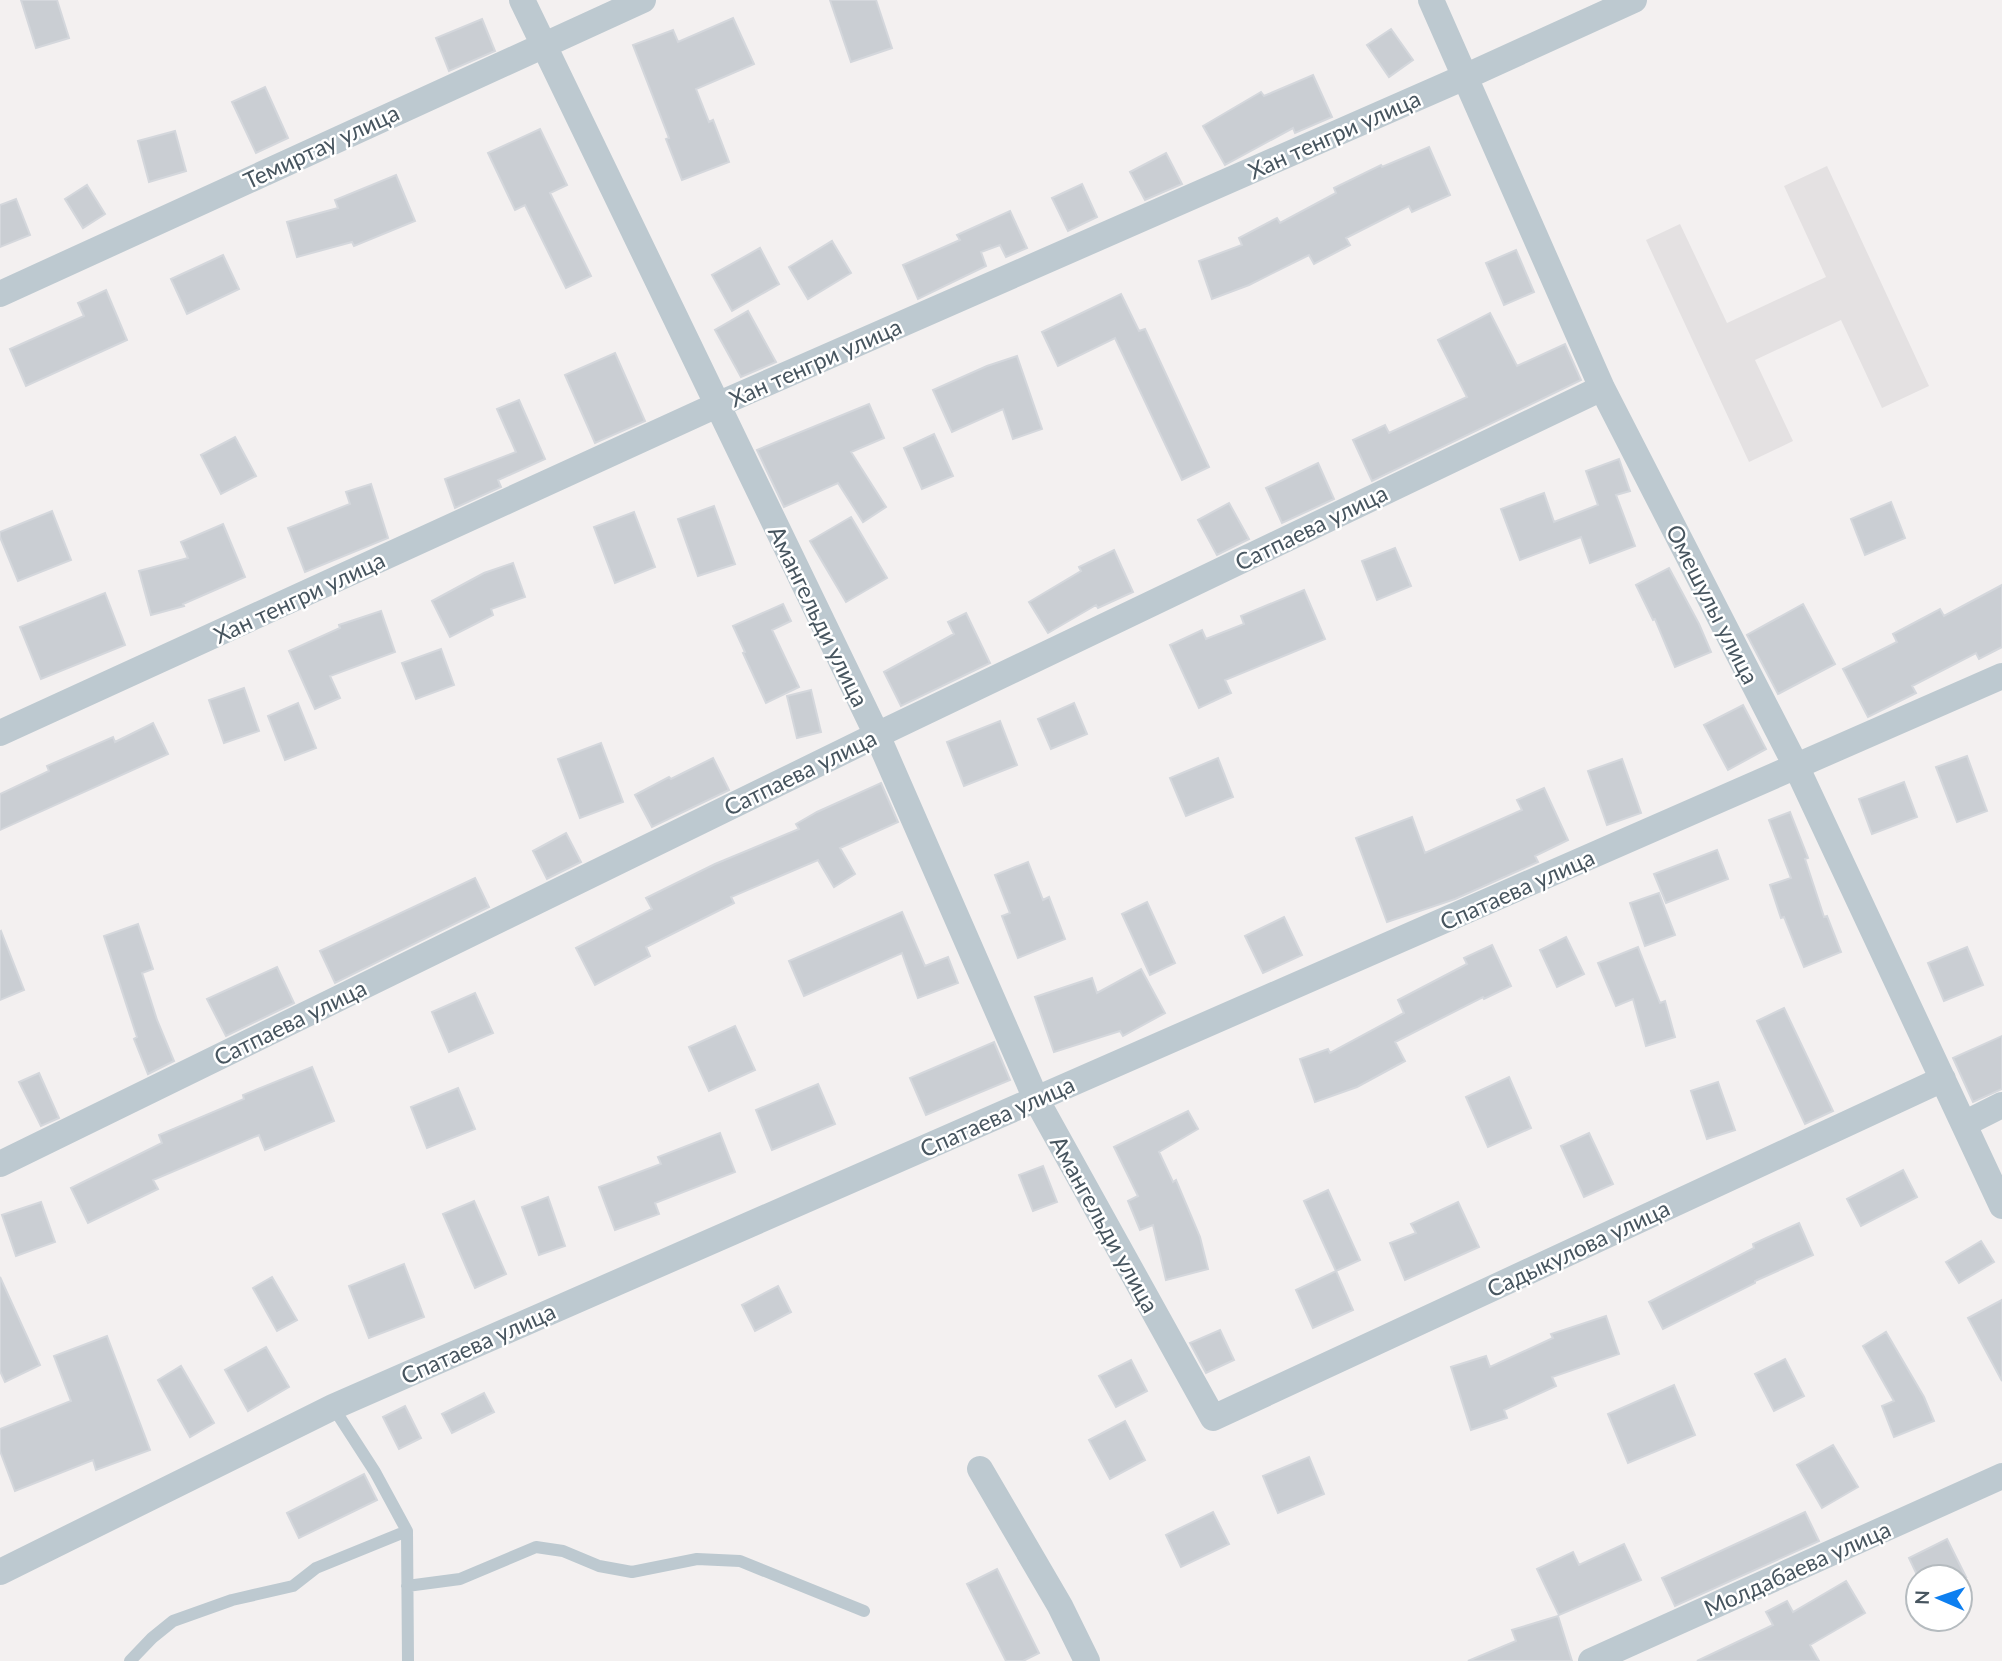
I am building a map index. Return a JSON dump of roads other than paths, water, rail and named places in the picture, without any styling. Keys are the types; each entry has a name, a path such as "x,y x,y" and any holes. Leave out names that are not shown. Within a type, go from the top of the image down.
{"street":[{"name":"Амангельди улица","path":"522,0 877,735 1036,1099 1213,1418"},
{"name":"Темиртау улица","path":"0,294 643,0"},
{"name":"Омешулы улица","path":"1431,0 1467,76 1602,388 1797,768 2002,1206"},
{"name":"Хан тенгри улица","path":"0,733 717,405 1634,0"},
{"name":"Сатпаева улица","path":"0,1164 877,735 1602,388"},
{"name":"Спатаева улица","path":"0,1572 333,1406 1797,768 2002,676"},
{"name":"Садыкулова улица","path":"1213,1418 1943,1079"},
{"path":"1964,1124 2002,1105"},
{"path":"980,1469 1060,1606 1087,1661"},
{"name":"Молдабаева улица","path":"1591,1661 2002,1476"}],"lane":[{"path":"333,1406 375,1472 407,1531 408,1661"},
{"path":"130,1661 173,1621 232,1600 293,1586 316,1568 407,1531"},
{"path":"407,1586 460,1579 536,1547 564,1551 599,1566 632,1572 697,1559 740,1561 864,1611"}]}
